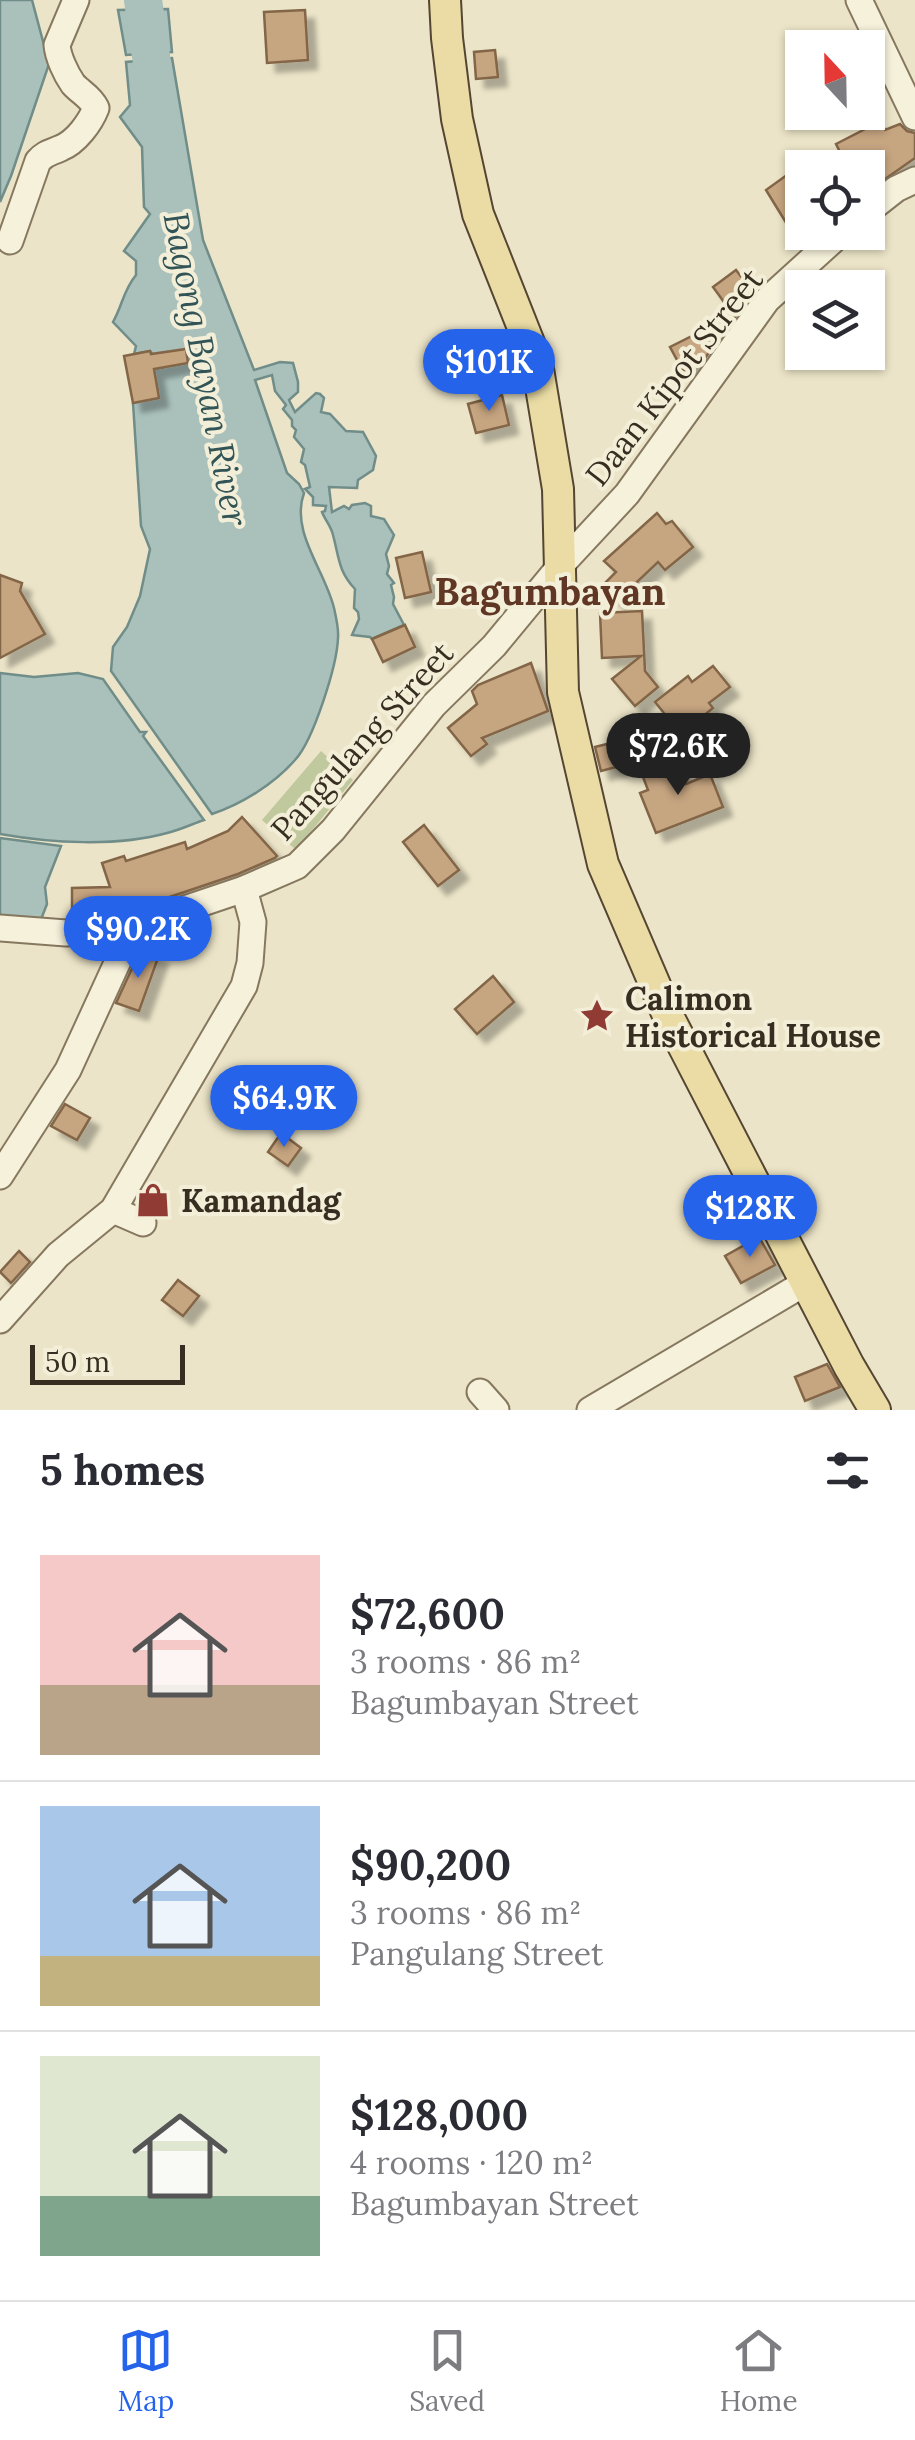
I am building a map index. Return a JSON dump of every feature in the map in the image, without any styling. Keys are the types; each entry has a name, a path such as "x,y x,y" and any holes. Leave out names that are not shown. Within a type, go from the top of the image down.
{"main road":[{"path":"445,0 457,119 478,214 537,363 558,489 562,692 603,864 670,1020 875,1410"}],"street":[{"path":"10,242 38,161 45,153 64,148 85,128 96,108 91,98 73,83 56,45 76,0"},
{"path":"859,0 915,117"},
{"path":"885,197 915,180"},
{"name":"Daan Kipot Street","path":"561,565 647,469 767,300 822,250"},
{"name":"Pangulang Street","path":"0,928 66,933 134,926 244,890 297,866 333,830 434,705 494,646 561,565"},
{"path":"0,1320 58,1255 113,1210 244,986 253,922 244,890"},
{"path":"0,1176 68,1070 134,926"},
{"path":"113,1210 143,1223"},
{"path":"590,1410 805,1283"}],"green space":[{"path":"321,751 353,780 296,850 262,820"}],"water":[{"path":"0,0 32,0 49,64 0,202"},
{"path":"168,9 172,52 126,55 118,10"},
{"path":"172,58 203,240 254,370 280,362 293,363 298,392 289,400 295,412 316,393 320,394 324,398 321,412 330,414 346,431 363,432 376,456 373,470 358,480 357,488 329,487 332,512 365,503 371,506 371,516 384,519 394,535 386,554 387,574 394,583 393,604 404,625 372,639 352,635 359,619 354,608 355,589 340,564 322,512 326,506 313,505 313,497 305,489 310,487 301,462 304,449 294,437 296,430 283,409 286,405 275,391 272,375 255,380 287,473 304,493 301,508 305,537 330,594 338,638 323,702 295,760 246,799 212,814 111,671 113,647 127,627 140,596 150,549 141,526 133,403 154,369 164,367 150,351 134,354 136,346 113,322 136,275 136,261 124,251 150,214 144,207 142,147 120,117 130,105 126,62"},
{"path":"0,673 34,677 78,673 103,679 140,732 146,732 143,736 204,820 172,832 105,842 0,834"},
{"path":"0,838 61,846 45,887 47,904 38,927 0,919"}],"building":[{"path":"305,10 308,60 267,63 264,12"},
{"path":"495,50 498,77 476,79 474,52"},
{"path":"900,124 915,133 915,158 885,179 885,150 839,150 836,144 863,130 885,130"},
{"path":"785,176 785,221 766,190"},
{"path":"736,270 753,292 735,317 713,287"},
{"path":"710,327 717,341 703,361 683,371 670,347"},
{"path":"186,349 188,363 154,369 159,398 133,403 124,356"},
{"path":"502,395 509,425 476,433 468,404"},
{"path":"657,513 666,524 672,521 693,547 665,570 658,562 617,601 602,586 616,572 604,561"},
{"path":"422,552 431,592 405,598 396,558"},
{"path":"0,575 22,583 20,591 45,634 0,658"},
{"path":"642,611 645,671 658,687 635,706 612,679 641,656 602,658 600,613"},
{"path":"405,625 415,647 383,662 372,639"},
{"path":"531,663 548,711 482,738 487,744 471,756 448,728 477,704 472,691 478,685"},
{"path":"713,666 730,687 709,703 713,708 681,734 655,702 688,676 692,682"},
{"path":"615,742 620,766 601,771 595,747"},
{"path":"678,764 686,784 710,774 723,807 656,833 640,793 648,790 643,777"},
{"path":"242,817 275,858 131,910 72,916 72,888 110,887 102,863 124,856 126,861 185,842 187,849 228,831"},
{"path":"424,825 459,870 438,886 403,842"},
{"path":"141,949 159,955 139,1011 116,1003"},
{"path":"493,976 514,1002 477,1034 455,1009"},
{"path":"65,1104 90,1118 77,1140 51,1126"},
{"path":"281,1133 301,1148 288,1166 268,1152"},
{"path":"759,1237 775,1265 741,1283 725,1256"},
{"path":"19,1251 30,1262 11,1283 0,1272"},
{"path":"178,1280 199,1296 183,1316 162,1300"},
{"path":"827,1364 840,1387 805,1401 795,1377"}],"waterway":[{"name":"Bagong Bayan River","path":"143,0 159,112"}],"place":[{"name":"Calimon Historical House","path":"597,1016"},
{"name":"Kamandag","path":"153,1200"}],"district":[{"name":"Bagumbayan","path":"550,591"}]}
